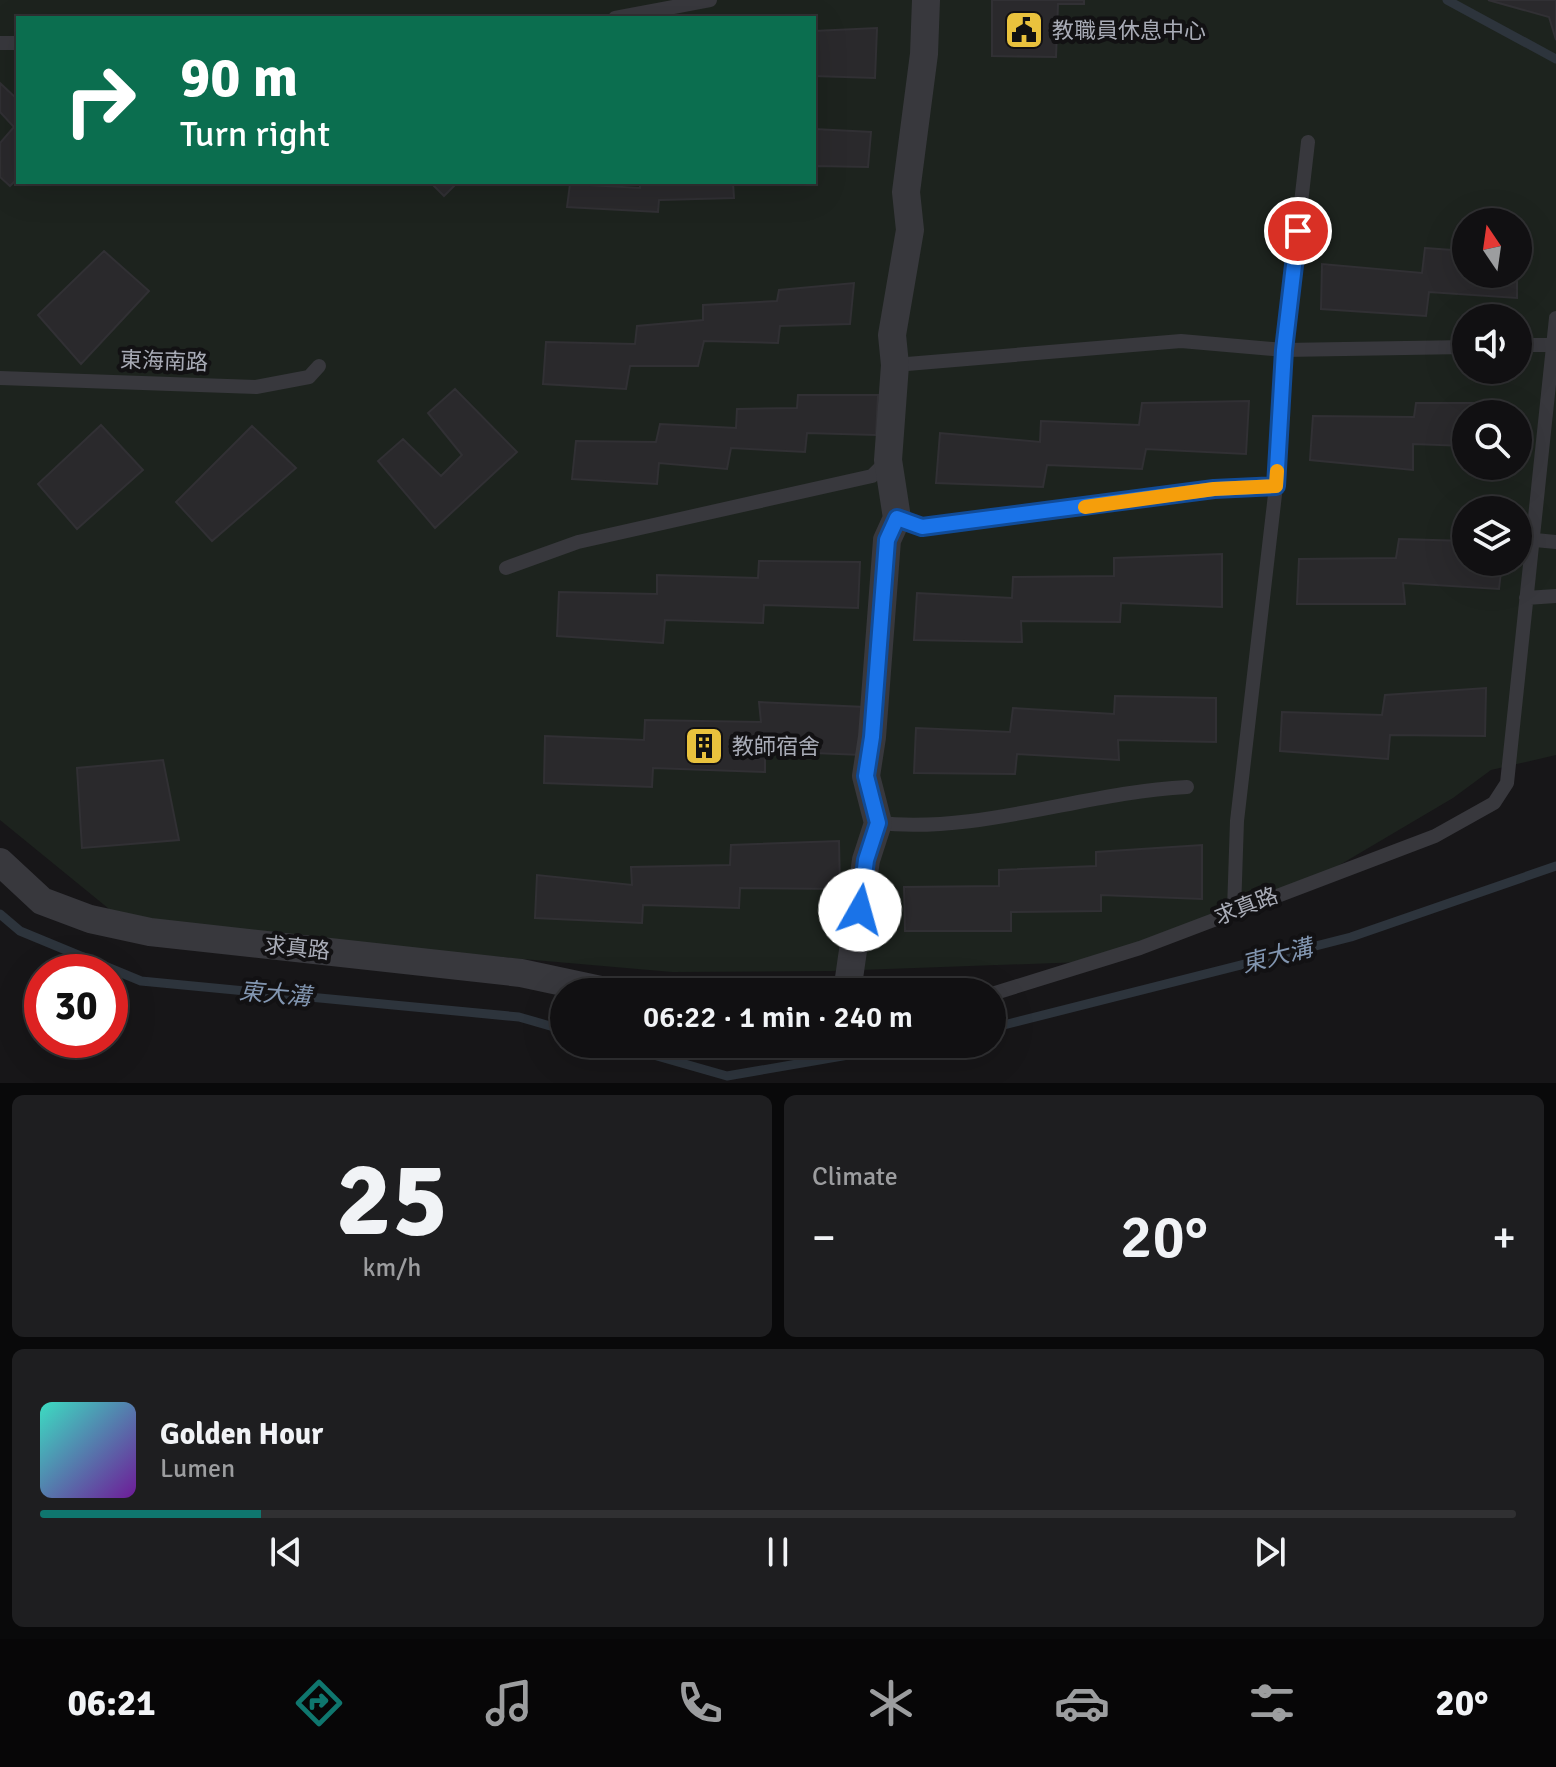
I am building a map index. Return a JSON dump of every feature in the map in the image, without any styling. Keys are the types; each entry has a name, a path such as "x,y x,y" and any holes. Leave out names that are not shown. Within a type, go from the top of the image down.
{"street":[{"path":"849,978 866,860 878,823 866,776 872,737 887,540 897,518 888,460 895,365 892,335 910,230 906,192 924,54 926,0"},
{"name":"求真路","path":"0,862 42,901 90,919 150,932 521,973 550,979"}],"lane":[{"path":"626,16 710,0"},
{"path":"1234,910 1237,821 1276,486 1284,350 1308,142"},
{"path":"1556,318 1535,540 1526,598 1556,596"},
{"path":"895,365 1181,341 1284,350 1452,347"},
{"path":"1532,345 1552,345"},
{"name":"東海南路","path":"0,378 256,387 309,377 319,366"},
{"path":"506,568 578,542 872,476 888,460"},
{"path":"897,518 922,527 1214,489 1276,486"},
{"path":"1535,540 1556,542"},
{"name":"求真路","path":"1006,990 1140,948 1435,836 1494,803 1507,783 1526,598"},
{"path":"878,823 926,826 1144,789 1187,787"}],"shaded area":[{"path":"0,0 1556,0 1556,755 1491,770 1453,798 1326,873 1084,962 832,971 672,972 248,935 114,913 0,820"}],"building":[{"name":"教職員休息中心","path":"992,0 1084,0 1084,4 1058,4 1056,57 992,56"},
{"path":"1488,0 1556,0 1556,40 1549,17"},
{"path":"877,28 875,78 816,76 816,31"},
{"path":"0,83 16,98 16,180 10,186 0,177 0,143 14,127 0,112"},
{"path":"816,129 871,132 868,167 817,166 816,171"},
{"path":"432,184 456,184 444,196"},
{"path":"570,184 640,188 640,184 733,184 734,198 659,200 658,212 567,207"},
{"path":"1425,248 1452,250 1452,288 1517,288 1517,298 1429,292 1426,316 1321,309 1322,264 1422,273"},
{"path":"104,251 149,291 81,364 38,315"},
{"path":"854,283 850,324 780,326 778,343 704,341 698,366 630,366 626,389 543,384 546,342 635,344 637,326 703,320 703,305 777,301 779,290"},
{"path":"455,389 517,452 435,528 378,461 403,439 441,476 462,455 428,413"},
{"path":"798,395 878,395 876,435 807,433 805,452 731,448 727,469 659,463 657,484 572,479 576,441 656,442 660,424 736,428 737,409 797,408"},
{"path":"1249,401 1246,454 1146,449 1142,469 1047,465 1043,487 936,483 940,433 1040,442 1041,421 1139,425 1142,403"},
{"path":"1416,403 1452,403 1452,445 1413,444 1413,470 1310,460 1313,416 1414,417"},
{"path":"101,425 143,470 77,529 38,484"},
{"path":"252,426 296,468 212,541 176,502"},
{"path":"1399,539 1452,541 1452,576 1500,576 1499,589 1403,583 1405,604 1297,604 1299,559 1396,558"},
{"path":"1222,554 1222,607 1121,603 1120,622 1021,621 1022,642 914,640 917,593 1012,598 1013,577 1114,576 1114,558"},
{"path":"759,561 860,562 858,608 764,605 763,623 665,620 663,643 557,636 559,592 657,594 657,575 758,578"},
{"path":"1486,688 1485,736 1390,735 1388,759 1280,751 1282,712 1382,715 1385,695"},
{"path":"1115,696 1216,698 1216,742 1118,740 1119,760 1017,754 1015,774 914,773 916,728 1010,732 1013,708 1114,714"},
{"name":"教師宿舍","path":"759,702 865,707 862,755 765,751 765,772 653,768 652,787 544,783 545,736 644,740 645,720 761,722"},
{"path":"163,760 179,840 82,848 77,768"},
{"path":"839,841 840,889 740,888 739,908 643,905 642,923 535,918 537,875 632,885 631,867 730,865 731,845"},
{"path":"1202,845 1202,899 1101,895 1101,911 1011,912 1011,931 905,931 904,887 999,886 999,870 1096,866 1096,852"}],"waterway":[{"path":"1447,0 1556,59"},
{"name":"東大溝","path":"1006,1024 1351,937 1556,866"},
{"name":"東大溝","path":"0,914 20,931 141,981 519,1017 550,1026"},
{"name":"東大溝","path":"664,1058 727,1076 831,1058"}],"slow traffic":[{"path":"1085,507 1214,489 1276,486 1277,471"}],"place":[{"name":"教職員休息中心","path":"1024,30"},
{"name":"教師宿舍","path":"704,746"}],"route":[{"path":"860,910 866,860 878,823 866,776 872,737 887,540 897,518 922,527 1214,489 1276,486 1284,350 1298,231"}]}
